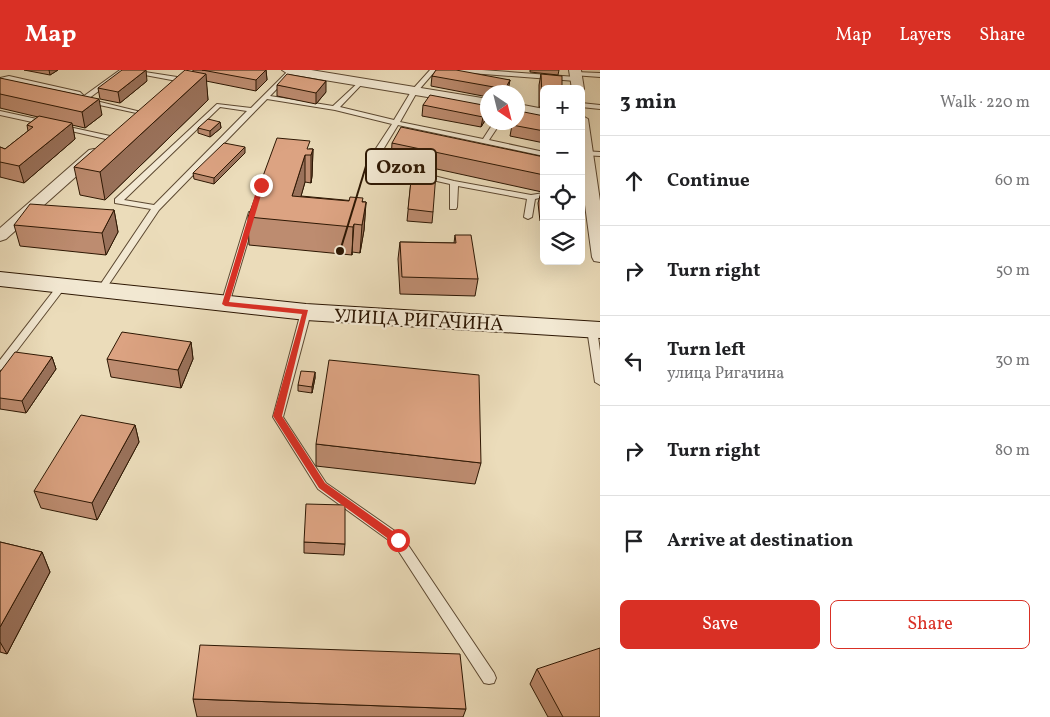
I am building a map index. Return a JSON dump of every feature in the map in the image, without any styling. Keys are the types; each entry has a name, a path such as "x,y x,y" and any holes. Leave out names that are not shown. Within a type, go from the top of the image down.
{"main road":[{"name":"УЛИЦА РИГАЧИНА","path":"0,279 100,292 306,312 596,330"}],"street":[{"path":"289,70 480,103"},
{"path":"164,90 182,74"},
{"path":"0,236 152,101"},
{"path":"525,109 540,111"},
{"path":"583,130 588,156 586,196 598,239 600,257"}],"lane":[{"path":"83,100 124,70"},
{"path":"131,70 182,74"},
{"path":"100,292 156,208 289,70"},
{"path":"433,70 414,91 377,153 380,161 391,168 454,183 531,197 540,196"},
{"path":"456,70 576,78 600,75"},
{"path":"0,80 9,78 78,93 83,100 139,113"},
{"path":"335,108 361,82"},
{"path":"264,97 335,108 396,123 540,153"},
{"path":"156,208 118,201 219,105 251,110"},
{"path":"585,105 600,107"},
{"path":"0,113 117,132"},
{"path":"485,142 493,130"},
{"path":"453,207 454,183"},
{"path":"528,217 531,197"},
{"path":"225,304 256,203"},
{"path":"0,367 60,286"},
{"path":"306,312 278,416 322,486 398,540 489,678"},
{"path":"596,330 600,382"}],"building":[{"path":"122,70 146,70 118,92 98,88"},
{"path":"185,70 206,74 100,172 74,167"},
{"path":"202,70 266,70 256,80"},
{"path":"436,70 456,70 510,80 507,85 483,85 432,76"},
{"path":"287,74 326,81 316,93 277,85"},
{"path":"541,74 562,76 562,85 542,85"},
{"path":"0,78 99,99 82,112 0,94"},
{"path":"430,95 480,104 480,116 423,105"},
{"path":"525,112 540,115 540,130 525,127"},
{"path":"39,116 72,123 19,166 0,162 0,147 5,149 33,127 27,125"},
{"path":"208,119 220,122 210,131 198,128"},
{"path":"401,127 540,156 540,174 392,143"},
{"path":"277,138 310,141 307,149 313,149 311,155 305,155 292,196 349,201 350,197 363,198 362,202 366,202 362,225 354,224 353,227 248,217"},
{"path":"224,143 245,147 214,178 193,173"},
{"path":"412,171 436,173 433,212 408,209"},
{"path":"30,204 114,210 102,233 14,225"},
{"path":"455,235 471,235 478,279 402,277 400,242 456,243"},
{"path":"122,332 191,342 178,370 107,359"},
{"path":"15,352 52,357 22,401 0,398 0,372"},
{"path":"329,360 479,375 481,463 316,444"},
{"path":"301,371 315,372 312,387 298,385"},
{"path":"81,415 135,425 92,503 34,491"},
{"path":"306,504 345,505 345,544 304,542"},
{"path":"0,542 42,552 0,627"},
{"path":"200,645 460,654 466,709 193,699"},
{"path":"600,648 600,717 563,717 537,669"}],"place":[{"name":"Ozon","path":"340,251"}],"route":[{"path":"261,185 225,304 306,312 278,416 322,486 398,540"}]}
